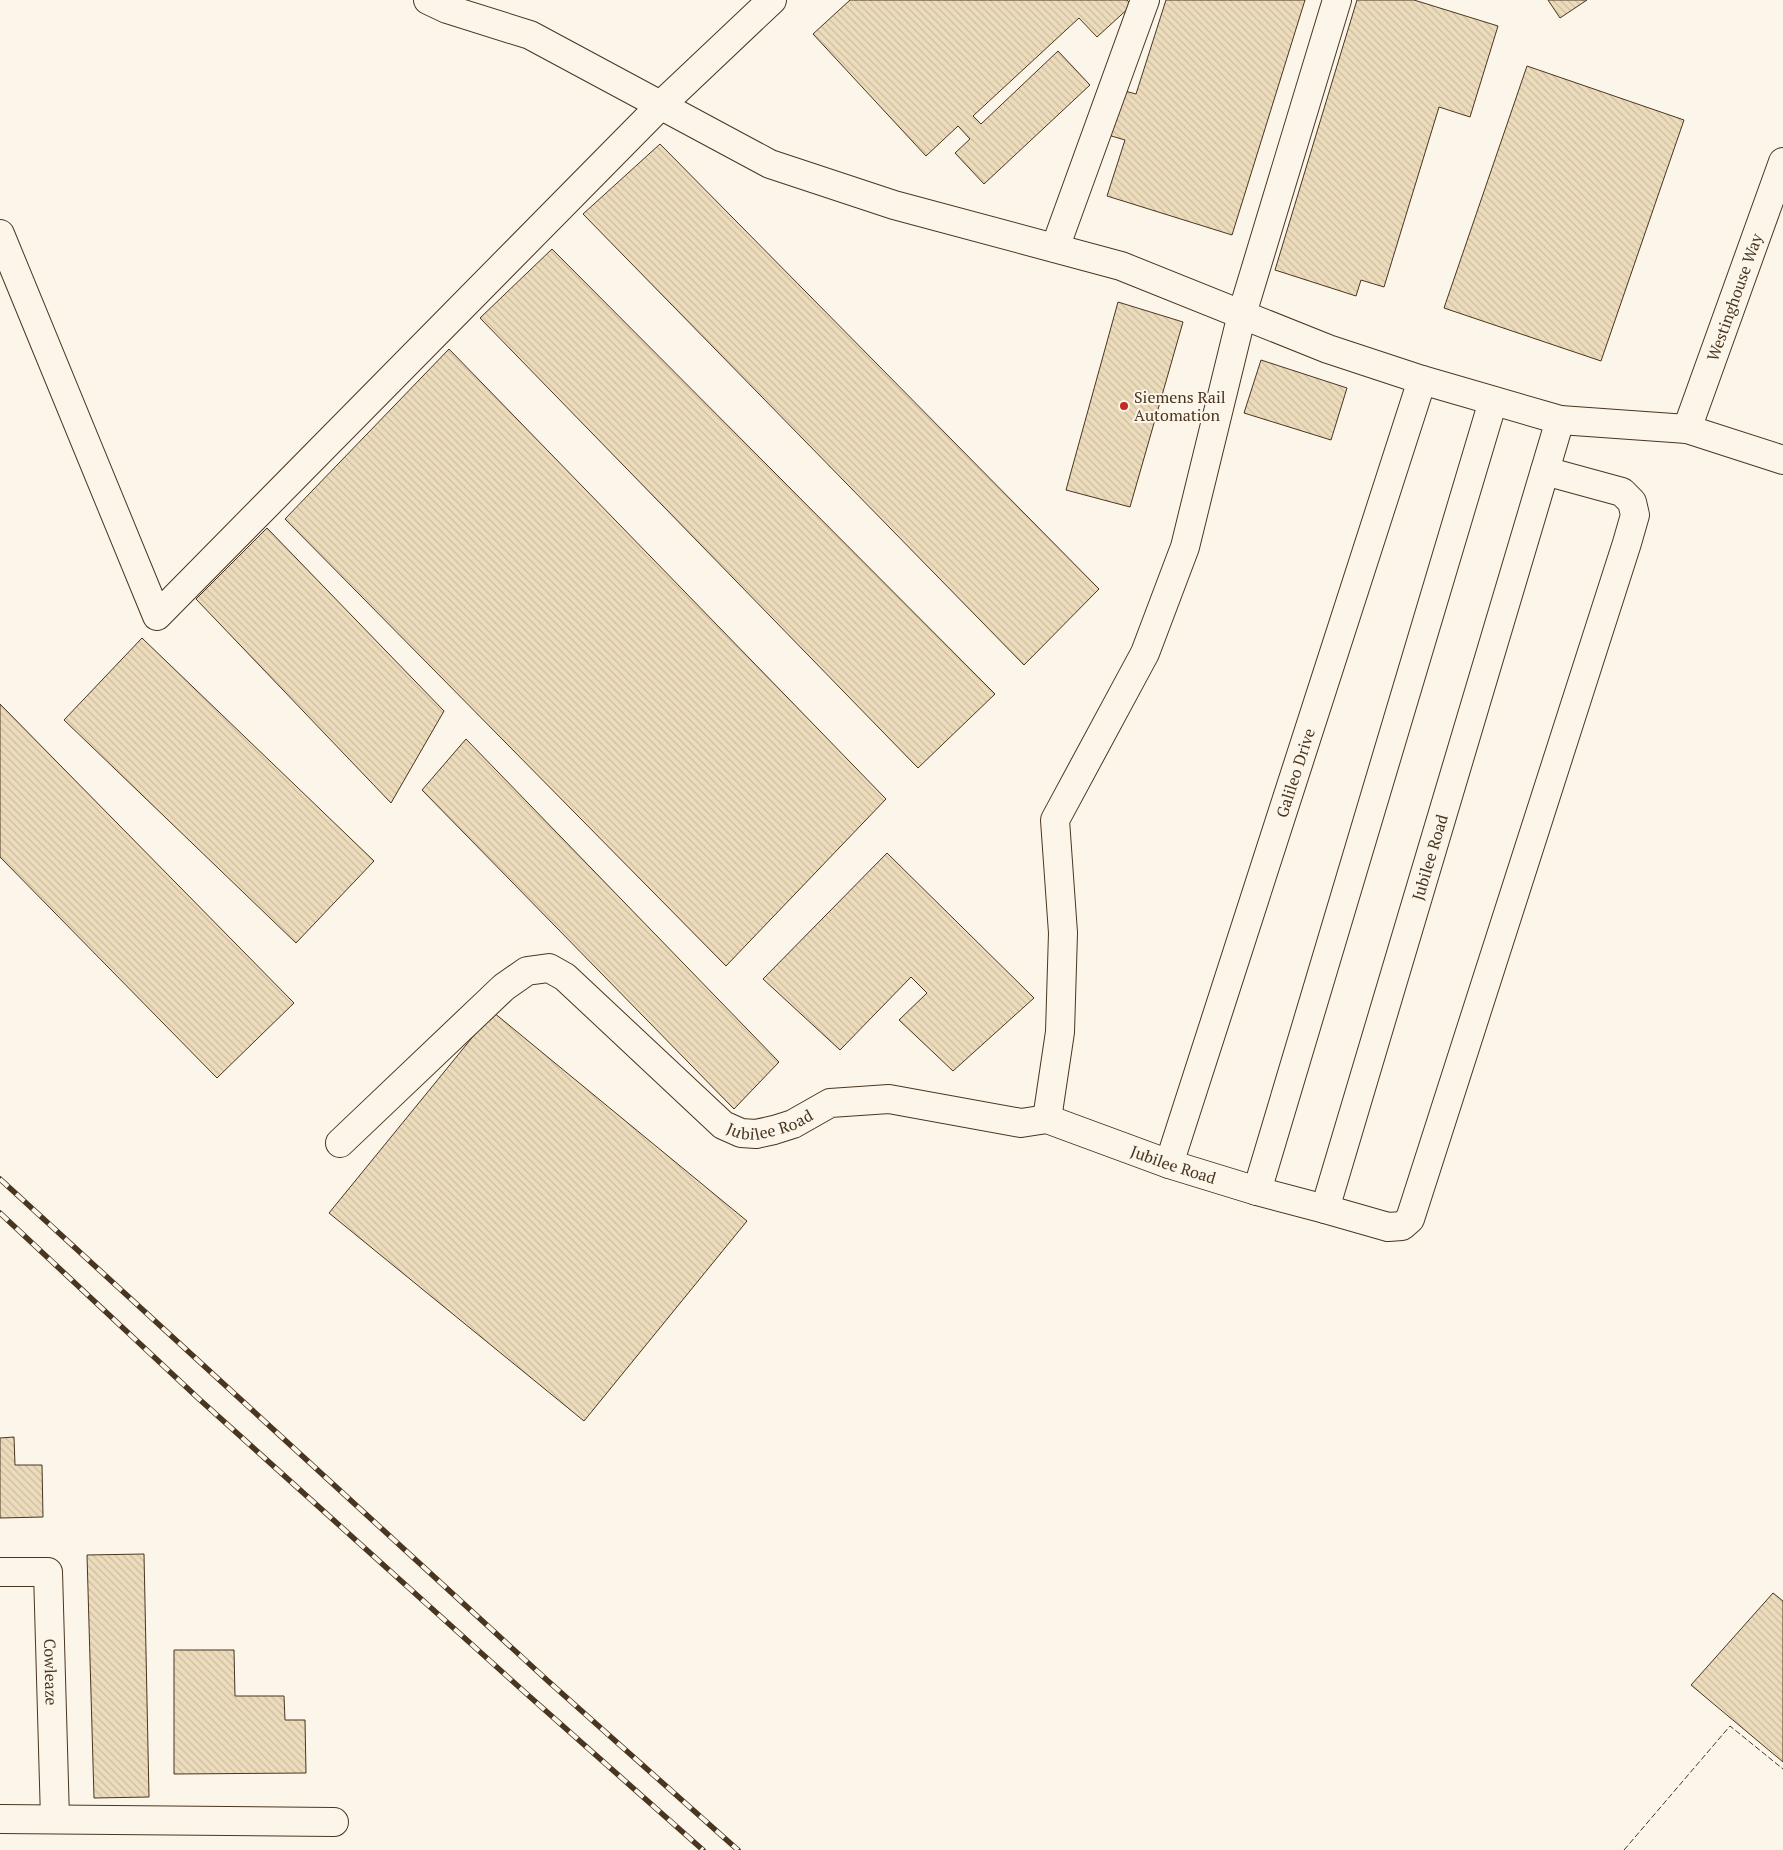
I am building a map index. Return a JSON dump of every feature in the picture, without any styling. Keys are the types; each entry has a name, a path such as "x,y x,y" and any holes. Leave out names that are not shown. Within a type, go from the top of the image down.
{"street":[{"path":"428,0 447,9 530,35 770,164 894,205 1121,266 1328,349 1493,401 1560,420 1687,429 1783,460"},
{"path":"0,234 157,616 661,105 772,0"},
{"path":"1055,248 1145,0"},
{"path":"1047,1119 1060,1032 1062,943 1055,820 1101,738 1149,644 1185,547 1242,314 1337,0"},
{"name":"Westinghouse Way","path":"1687,429 1782,156"},
{"name":"Galileo Drive","path":"1169,1164 1422,380"},
{"path":"1257,1191 1493,401"},
{"name":"Jubilee Road","path":"340,1142 504,987 526,971 549,968 565,977 723,1125 741,1133 756,1134 793,1124 830,1103 889,1099 1021,1123 1047,1119 1169,1164 1257,1191 1325,1209 1560,420"},
{"path":"1325,1209 1388,1227 1402,1226 1410,1219 1628,543 1635,515 1632,502 1622,492 1545,471"},
{"name":"Cowleaze","path":"0,1572 48,1572 55,1819"},
{"path":"0,1819 334,1822"}],"building":[{"path":"850,0 1127,0 1132,5 1097,37 1079,18 973,116 981,124 1058,51 1090,85 984,184 955,153 970,139 958,126 926,156 813,34"},
{"path":"1166,0 1305,0 1232,235 1107,196 1125,140 1108,135 1121,90 1136,94"},
{"path":"1357,0 1414,0 1498,26 1470,117 1439,107 1384,287 1361,280 1356,296 1275,270"},
{"path":"1548,0 1587,0 1560,18"},
{"path":"1527,66 1684,120 1601,361 1444,308"},
{"path":"660,144 1099,589 1024,665 583,214"},
{"path":"552,249 995,694 918,768 480,318"},
{"name":"Siemens Rail Automation","path":"1118,302 1183,322 1130,507 1066,490"},
{"path":"449,349 886,799 726,966 285,519"},
{"path":"1261,360 1347,388 1331,440 1244,413"},
{"path":"267,528 444,711 391,803 196,599"},
{"path":"142,638 374,861 296,943 64,720"},
{"path":"0,704 294,1003 217,1078 0,857"},
{"path":"466,739 779,1062 734,1109 422,790"},
{"path":"887,853 1034,998 953,1071 899,1020 927,993 911,977 840,1050 763,979"},
{"path":"493,1012 747,1221 584,1421 329,1213"},
{"path":"14,1437 15,1465 42,1465 43,1517 0,1518 0,1438"},
{"path":"144,1554 149,1797 94,1798 87,1555"},
{"path":"1773,1593 1783,1601 1783,1762 1691,1685"},
{"path":"174,1650 234,1650 235,1696 284,1696 285,1720 305,1720 306,1773 174,1774"}],"railway":[{"path":"0,1179 548,1681 738,1850"},
{"path":"0,1213 199,1399 703,1850"}],"fence":[{"path":"1624,1850 1730,1726 1783,1769"}],"place":[{"name":"Siemens Rail Automation","path":"1124,406"}]}
